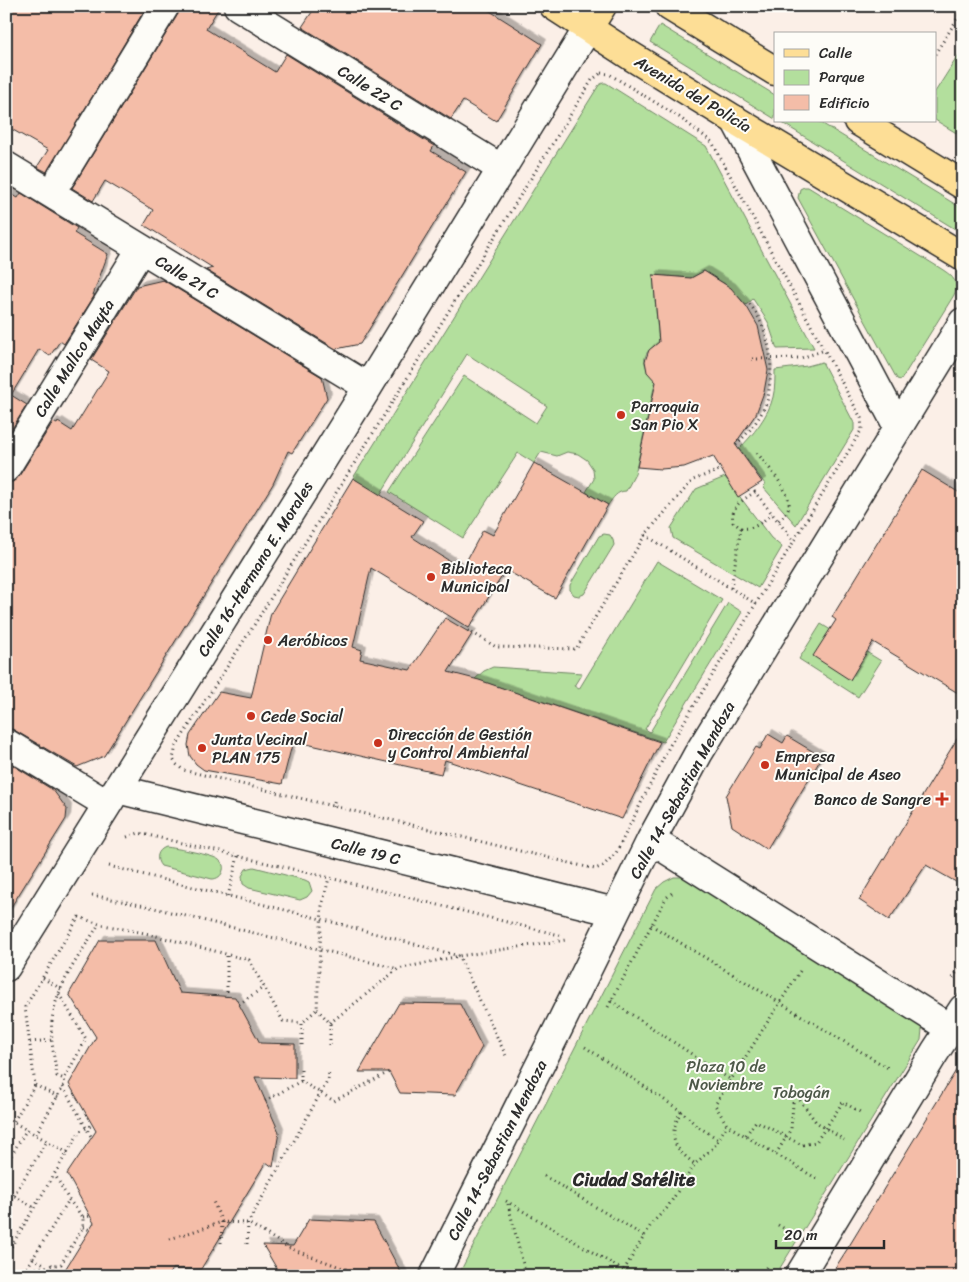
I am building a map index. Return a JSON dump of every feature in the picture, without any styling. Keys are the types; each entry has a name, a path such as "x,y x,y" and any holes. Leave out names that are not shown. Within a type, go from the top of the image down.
{"main road":[{"name":"Avenida del Policía","path":"554,6 595,17 735,120 963,257"},
{"path":"669,6 774,70"},
{"path":"860,122 963,186"}],"street":[{"path":"61,177 165,6"},
{"name":"Calle 22 C","path":"238,6 502,169"},
{"name":"Calle 16-Hermano E. Morales","path":"6,968 368,387 595,17"},
{"path":"735,120 898,427"},
{"name":"Calle 21 C","path":"6,166 368,387"},
{"name":"Calle Mallco Mayta","path":"6,468 141,249"},
{"name":"Calle 14-Sebastian Mendoza","path":"434,1276 563,1021 651,840 698,754 963,322"},
{"name":"Calle 19 C","path":"6,742 112,797 615,912"},
{"path":"651,840 957,1019 799,1276"}],"path":[{"path":"936,52 963,10"},
{"path":"736,445 748,433 767,402 772,358 762,322 749,302"},
{"path":"752,359 801,358 817,354"},
{"path":"757,452 781,484 788,498 789,506 786,514 777,522"},
{"path":"468,630 496,647 576,649 645,535 693,480 722,469"},
{"path":"772,514 756,526 746,529 733,522 732,512 737,505 754,492 772,514 789,537"},
{"path":"731,588 741,528"},
{"path":"645,535 750,600"},
{"path":"237,784 595,869 603,866"},
{"path":"332,814 336,798"},
{"path":"124,840 131,834 139,833 563,936"},
{"path":"228,896 238,856"},
{"path":"109,866 459,956 509,1060"},
{"path":"302,1045 302,1023 317,1009 322,906 329,878"},
{"path":"607,1009 666,898 675,891"},
{"path":"92,895 150,907 398,970"},
{"path":"14,1121 35,1085 25,1007 79,917 99,924 149,934 249,960 283,1021 302,1023"},
{"path":"64,1079 57,1076 52,1040 52,1014 61,989 99,924"},
{"path":"651,925 888,1068"},
{"path":"330,1023 398,970 459,956 566,940"},
{"path":"227,954 227,997"},
{"path":"803,965 715,1105 727,1125 819,1180"},
{"path":"42,978 61,989"},
{"path":"239,1004 264,988"},
{"path":"36,1134 66,1083 64,1079 86,1039 59,994"},
{"path":"611,1001 731,1080"},
{"path":"317,1009 330,1023 330,1045"},
{"path":"30,1042 52,1040"},
{"path":"591,1040 587,1048 681,1111 696,1126 718,1139"},
{"path":"301,1070 301,1081"},
{"path":"247,1244 248,1223 328,1080 329,1071"},
{"path":"301,1081 334,1101 389,1072"},
{"path":"265,1101 301,1081"},
{"path":"35,1085 58,1097"},
{"path":"63,1087 92,1138"},
{"path":"776,1154 791,1129 794,1092 816,1122 844,1140"},
{"path":"746,1135 756,1121 802,1145 816,1142 843,1102 860,1112"},
{"path":"681,1111 673,1134 675,1144 681,1154 694,1164"},
{"path":"6,1118 68,1153"},
{"path":"6,1255 80,1131 92,1125"},
{"path":"624,1270 652,1223 667,1208 694,1164 714,1147 727,1125"},
{"path":"6,1164 27,1129"},
{"path":"6,1208 47,1141"},
{"path":"26,1270 51,1264 61,1264 83,1227 83,1217 69,1200 55,1175"},
{"path":"544,1176 644,1236"},
{"path":"6,1191 35,1208"},
{"path":"212,1199 222,1222 221,1243"},
{"path":"22,1276 69,1200"},
{"path":"526,1276 508,1202 633,1276"},
{"path":"83,1217 90,1216"},
{"path":"170,1239 222,1222 248,1223 291,1249 361,1276"},
{"path":"778,1225 788,1231"},
{"path":"83,1227 90,1230"},
{"path":"33,1258 46,1266"},
{"path":"51,1264 57,1276"},
{"path":"26,1270 29,1276"},
{"path":"220,1270 220,1276"},
{"path":"247,1270 247,1276"},
{"path":"6,1272 13,1276"}],"green space":[{"path":"660,25 774,94 774,118 650,42"},
{"path":"963,48 963,137 936,121 936,90"},
{"path":"606,83 706,146 814,348 777,349 768,322 753,299 746,305 734,292 726,299 725,284 704,271 691,278 653,275 659,344 648,351 645,360 648,370 656,379 635,474 626,491 614,497 608,505 586,492 594,479 593,469 587,460 578,454 567,452 557,456 541,452 534,463 518,453 463,538 389,492 464,376 536,423 547,406 467,354 380,495 353,478 599,85"},
{"path":"781,122 820,122 963,209 963,215 955,229"},
{"path":"808,187 940,268 951,276 955,282 956,290 954,295 901,380 897,379 798,198 800,189"},
{"path":"822,362 854,423 854,430 796,525 764,488 765,484 739,449 754,432 768,411 774,394 775,370"},
{"path":"725,477 771,538 782,547 758,588 673,538 671,528 696,489"},
{"path":"604,534 610,535 614,545 584,594 574,595 570,590 570,585 599,536"},
{"path":"657,561 722,600 645,729 650,732 728,603 742,612 663,742 475,679 484,671 493,667 582,673 574,686 579,689"},
{"path":"821,624 881,661 858,697 799,659"},
{"path":"166,847 216,858 222,864 222,874 212,879 161,866 158,855"},
{"path":"254,867 305,880 309,882 312,891 307,897 300,900 249,888 243,884 242,876 246,869"},
{"name":"Plaza 10 de Noviembre","path":"674,877 684,877 693,880 920,1024 922,1029 921,1040 775,1276 458,1276 656,889"}],"building":[{"path":"6,6 147,6 47,172 37,167 48,150 6,126"},
{"path":"181,6 220,6 206,29 275,72 286,54 434,146 431,151 466,172 360,344 336,349 206,270 213,268 144,225 153,210 105,181 93,201 72,188 178,14"},
{"path":"316,6 482,6 542,44 496,121 463,101 451,119 302,27"},
{"path":"6,191 18,198 21,193 77,228 74,233 108,254 93,295 95,295 64,344 60,341 50,356 39,349 11,395 27,405 6,438"},
{"name":"Parroquia San Pio X","path":"704,271 731,288 747,307 758,326 768,370 764,392 756,414 735,444 762,482 738,497 713,456 684,467 661,469 637,467 656,382 647,372 645,361 649,350 659,342 653,275 691,278"},
{"path":"163,280 322,377 327,398 292,453 288,451 273,484 104,756 77,767 6,727 6,484 14,481 19,476 53,422 57,424 58,422 72,431 109,371 91,360 137,286"},
{"path":"534,463 608,505 555,598 506,570 469,628 371,568 353,647 362,650 360,659 410,670 445,618 472,634 448,672 479,680 660,742 622,819 445,760 441,774 293,741 282,784 204,770 196,764 190,756 188,745 190,735 219,692 251,698 271,613 353,478 423,521 412,537 462,569 483,530 493,535"},
{"path":"922,470 963,495 963,696 873,642 850,680 813,656 836,620 832,617"},
{"name":"Banco de Sangre","path":"963,729 963,886 926,865 889,920 859,900"},
{"path":"768,734 783,743 787,736 822,757 767,849 732,826 726,796 756,747 760,749"},
{"path":"6,761 53,790 67,809 66,819 6,915"},
{"path":"100,940 156,940 180,993 235,997 260,1043 295,1044 295,1078 255,1077 279,1132 273,1167 266,1162 201,1269 172,1269 168,1276 61,1276 94,1223 67,1174 96,1131 69,1084 96,1037 69,994"},
{"path":"399,1003 460,1004 482,1047 455,1095 400,1093 389,1072 359,1072"},
{"path":"963,1059 963,1276 830,1276 846,1251"},
{"path":"309,1219 374,1222 403,1276 281,1276 263,1245 293,1246"}],"place":[{"name":"Parroquia San Pio X","path":"621,415"},
{"name":"Biblioteca Municipal","path":"431,577"},
{"name":"Aeróbicos","path":"268,640"},
{"name":"Cede Social","path":"251,716"},
{"name":"Dirección de Gestión y Control Ambiental","path":"378,743"},
{"name":"Junta Vecinal PLAN 175","path":"202,748"},
{"name":"Empresa Municipal de Aseo","path":"765,765"},
{"name":"Banco de Sangre","path":"942,799"}],"district":[{"name":"Ciudad Satélite","path":"634,1180"}],"park label":[{"name":"Tobogán","path":"801,1092"}]}
